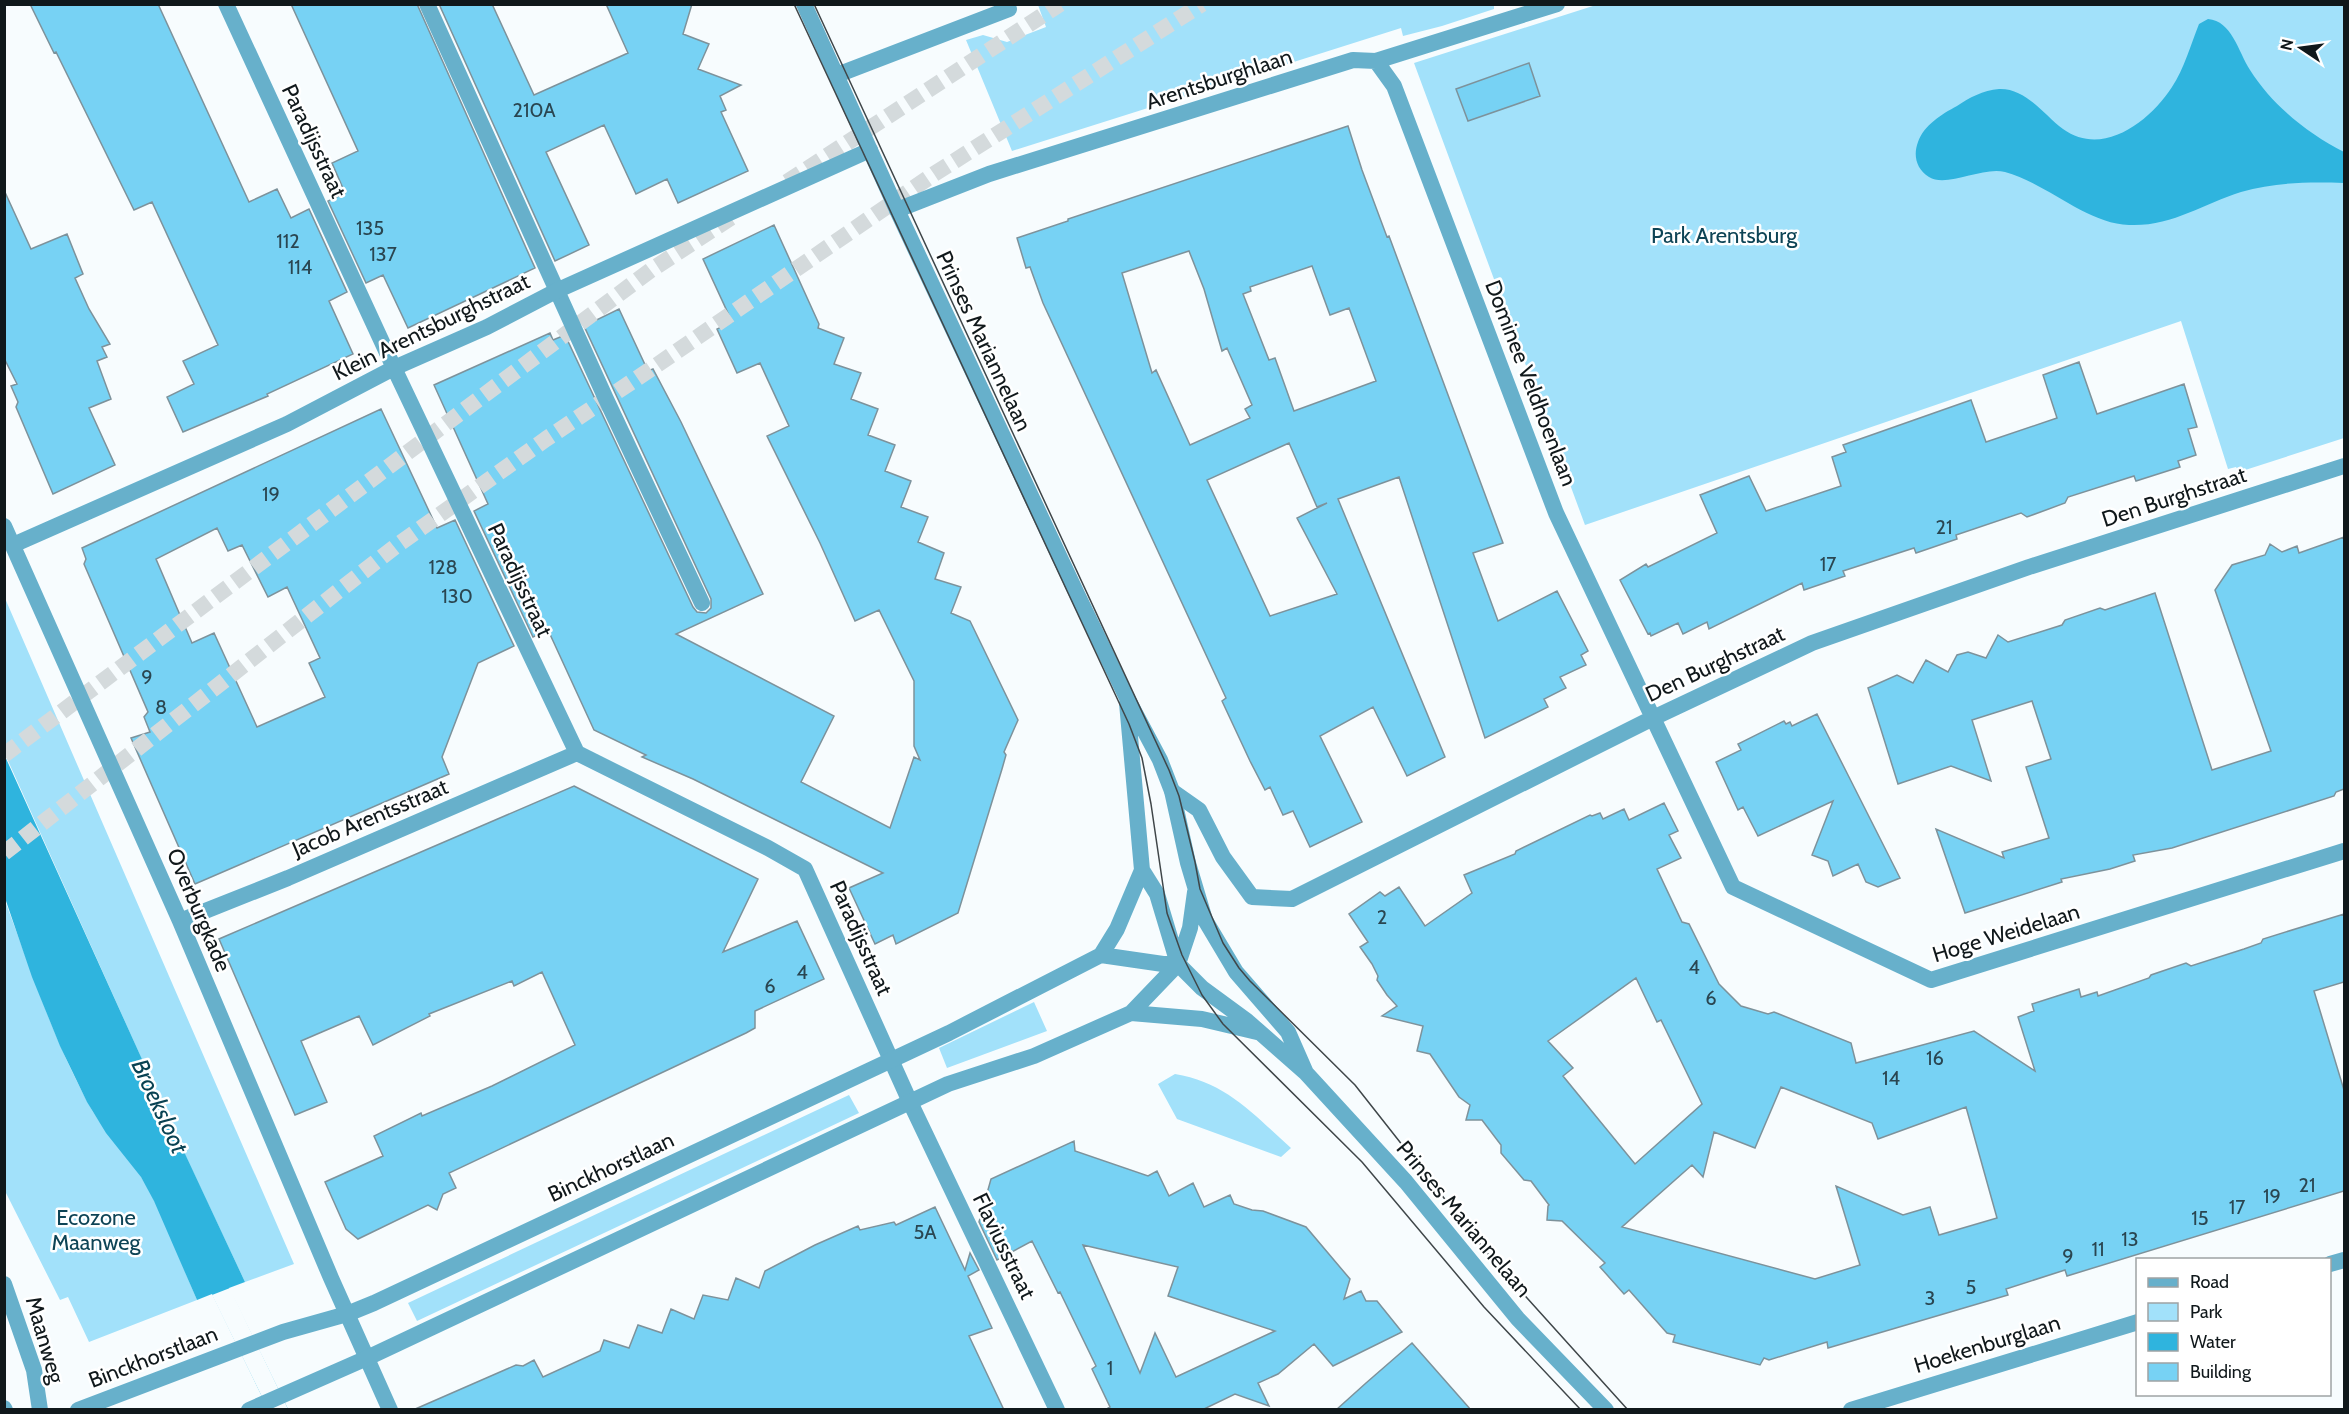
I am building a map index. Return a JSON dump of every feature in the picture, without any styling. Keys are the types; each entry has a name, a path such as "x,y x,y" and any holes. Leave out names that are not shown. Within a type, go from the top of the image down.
{"street":[{"name":"Paradijsstraat","path":"226,4 394,368 577,753 768,848 805,869 892,1060"},
{"path":"427,4 556,291 702,603"},
{"name":"Prinses Mariannelaan","path":"804,4 897,210 1126,696 1148,733 1172,791 1195,889 1205,920 1236,972 1288,1032 1306,1073"},
{"name":"Arentsburghlaan","path":"897,210 989,174 1353,60 1376,62 1557,4"},
{"path":"837,75 1009,9"},
{"name":"Dominee Veldhoenlaan","path":"1376,62 1394,86 1556,513 1651,719"},
{"name":"Klein Arentsburghstraat","path":"13,545 287,424 394,368 486,327 556,291 870,150"},
{"name":"Den Burghstraat","path":"1172,791 1199,810 1223,857 1252,897 1292,899 1651,719 1812,643 2029,567 2344,466"},
{"name":"Overburgkade","path":"4,526 180,921 347,1314"},
{"name":"Prinses Mariannelaan","path":"1126,696 1142,870 1157,894 1178,964 1202,988 1306,1073 1406,1182 1518,1319 1591,1401 1606,1410"},
{"name":"Hoge Weidelaan","path":"1651,719 1733,887 1931,980 2344,851"},
{"name":"Jacob Arentsstraat","path":"180,921 288,878 577,753"},
{"path":"1142,870 1117,929 1101,955 1178,964"},
{"path":"257,1406 367,1358 948,1084 1065,1043 1131,1012 1178,964 1190,928 1195,889"},
{"name":"Binckhorstlaan","path":"78,1410 283,1332 347,1314 387,1297 975,1021 1101,955"},
{"path":"1131,1012 1202,1019 1259,1033"},
{"path":"892,1060 910,1102"},
{"name":"Flaviusstraat","path":"910,1102 1058,1410"},
{"name":"Maanweg","path":"4,1284 37,1380 40,1410"},
{"path":"347,1314 390,1410"},
{"name":"Hoekenburglaan","path":"1851,1410 2136,1323"}],"green space":[{"path":"1494,4 1494,9 1403,36 1401,28 1012,151 966,40 983,35 1007,42 1046,27 1038,5"},
{"name":"Park Arentsburg","path":"1596,5 2344,5 2344,438 2239,472 2236,467 2228,469 2181,321 1585,525 1414,63"},
{"path":"4,596 294,1264 245,1282 179,1142 5,754"},
{"name":"Ecozone Maanweg","path":"4,898 42,1001 74,1076 93,1111 149,1190 197,1300 89,1342 68,1297 60,1300 5,1191"},
{"path":"1034,1002 1047,1031 947,1068 939,1048"},
{"path":"1175,1074 1193,1078 1224,1092 1251,1112 1291,1148 1281,1157 1177,1119 1158,1084"},
{"path":"849,1095 859,1113 417,1321 408,1303"}],"water":[{"path":"2208,19 2223,25 2229,31 2250,70 2280,107 2317,137 2344,152 2344,183 2292,183 2267,186 2241,192 2173,219 2144,225 2129,225 2098,218 2020,177 2005,172 1986,172 1955,179 1937,180 1929,177 1918,166 1917,147 1929,125 1966,100 1999,89 2009,90 2026,97 2063,129 2078,137 2094,139 2124,132 2138,123 2163,100 2180,72 2199,24"},
{"name":"Broeksloot","path":"4,754 245,1282 229,1288 288,1409 268,1409 212,1294 197,1300 154,1201 141,1177 106,1133 87,1102 60,1046 32,977 5,898"}],"pier":[{"path":"230,1288 288,1409 268,1409 212,1295"}],"building":[{"path":"30,4 158,4 249,202 277,189 291,218 309,209 347,292 329,301 353,354 267,394 268,396 183,432 167,397 194,384 183,361 218,345 152,202 134,210"},
{"path":"291,4 417,4 535,268 408,328 383,275 366,283 328,201 345,193 332,163 358,151"},
{"path":"439,4 492,4 534,95 628,53 606,4 692,4 683,34 709,44 698,69 741,85 720,96 726,110 721,112 748,171 678,203 667,179 636,194 604,125 546,152 589,245 555,261"},
{"path":"1529,63 1540,96 1468,121 1456,89"},
{"path":"1348,126 1362,170 1387,237 1389,236 1503,543 1473,553 1498,621 1557,591 1588,651 1581,655 1586,665 1560,677 1566,688 1544,699 1548,707 1485,738 1399,477 1338,499 1445,757 1407,776 1373,707 1320,736 1362,822 1310,847 1293,811 1283,815 1270,787 1265,790 1250,761 1222,701 1226,698 1043,303 1030,267 1026,268 1017,238 1068,221 1068,219","holes":["1189,251 1204,289 1222,351 1227,348 1252,405 1245,409 1250,418 1190,445 1156,370 1152,373 1122,273","1312,266 1330,315 1349,308 1376,381 1294,411 1275,358 1269,360 1243,294 1251,291 1250,287","1289,443 1317,507 1327,503 1297,518 1337,594 1270,616 1207,480"]},
{"path":"4,190 31,249 67,234 83,274 75,278 89,309 110,344 102,347 107,357 97,361 111,399 89,408 115,465 53,494 16,407 18,402 11,386 17,384 4,358"},
{"path":"774,225 819,324 818,328 844,338 834,364 861,373 851,399 878,409 868,435 895,445 885,471 911,481 901,507 928,517 918,542 944,553 935,579 961,587 951,613 970,621 1018,720 1004,752 1006,755 1002,769 958,913 896,944 893,935 875,944 849,888 883,873 693,779 642,757 646,755 594,730 548,630 533,637 474,511 488,504 434,385 550,333 553,340 565,335 693,607 697,612 706,613 711,608 711,599 584,326 619,309 648,371 653,369 681,422 763,594 676,634 834,716 801,782 890,828 914,757 920,760 914,746 914,681 879,610 855,621 820,543 767,436 789,426 760,363 737,373 717,329 732,322 703,259"},
{"path":"2079,362 2097,414 2184,384 2197,427 2188,429 2196,455 2178,461 2180,467 2136,481 2134,476 2068,497 2065,503 2027,517 2021,513 1956,535 1957,539 1916,553 1914,548 1843,571 1845,576 1804,590 1802,583 1709,629 1707,622 1683,634 1678,623 1651,636 1650,633 1648,634 1620,580 1646,564 1648,567 1717,533 1700,495 1749,476 1766,511 1841,486 1832,457 1846,452 1843,445 1971,400 1986,442 2057,418 2043,375"},
{"path":"381,409 437,528 455,520 514,646 478,663 442,757 449,774 195,884 131,738 150,732 144,717 148,712 84,564 86,559 82,548","holes":["217,528 228,551 242,545 268,597 287,587 320,658 309,663 325,697 257,727 214,633 192,643 156,559"]},
{"path":"2344,537 2344,789 2336,792 2334,796 2172,848 2133,855 2135,861 2110,869 2061,879 2062,882 1965,913 1936,829 2004,858 2002,852 2049,838 2026,767 2051,759 2032,701 1972,720 1991,781 1951,766 1898,784 1868,688 1897,675 1913,683 1926,660 1948,672 1957,655 1968,652 1986,658 1998,635 2008,642 2062,625 2065,620 2100,608 2105,610 2155,593 2212,770 2271,751 2215,590 2232,565 2265,555 2270,544 2282,552 2297,546 2299,553"},
{"path":"1817,714 1900,878 1878,887 1866,882 1858,864 1833,876 1828,861 1812,855 1833,801 1758,836 1743,807 1738,810 1716,762 1741,750 1738,744 1784,721 1786,724 1790,722 1792,726"},
{"path":"574,786 758,879 723,952 797,921 824,979 755,1011 755,1028 746,1033 449,1173 456,1188 443,1194 437,1210 428,1205 358,1239 346,1229 325,1182 383,1156 374,1136 421,1113 422,1116 492,1086 575,1045 542,972 514,986 512,981 429,1014 430,1016 373,1045 359,1016 301,1041 327,1102 295,1115 219,939"},
{"path":"1664,803 1678,831 1669,835 1681,858 1657,869 1682,922 1689,924 1719,984 1741,1006 1768,1014 1774,1012 1851,1043 1856,1063 1974,1031 2035,1071 2018,1017 2034,1011 2032,1004 2079,989 2081,997 2097,992 2098,996 2186,963 2191,966 2261,943 2263,939 2344,914 2344,982 2314,991 2344,1090 2344,1191 2067,1276 2065,1270 2006,1289 2008,1295 1828,1348 1827,1342 1769,1360 1764,1358 1760,1365 1673,1342 1675,1335 1667,1333 1629,1290 1624,1294 1600,1267 1605,1263 1562,1221 1547,1220 1549,1205 1531,1181 1524,1180 1501,1153 1501,1145 1482,1120 1466,1120 1470,1105 1459,1097 1430,1054 1417,1051 1423,1026 1382,1016 1397,1006 1377,980 1378,976 1372,964 1360,947 1368,942 1349,914 1380,892 1385,896 1399,887 1425,926 1472,893 1464,875 1515,854 1516,851 1590,815 1600,813 1603,819 1624,809 1629,820","holes":["1636,978 1657,1022 1661,1020 1702,1104 1635,1164 1563,1076 1573,1068 1548,1041","1781,1087 1872,1123 1878,1139 1966,1107 1997,1218 1939,1235 1930,1207 1903,1215 1836,1186 1860,1265 1815,1279 1622,1227 1692,1165 1703,1177 1714,1132 1755,1148"]},
{"path":"1074,1141 1075,1151 1148,1176 1157,1171 1169,1196 1193,1183 1204,1207 1230,1195 1234,1204 1263,1211 1306,1227 1350,1279 1344,1299 1361,1291 1366,1301 1377,1301 1402,1332 1333,1366 1314,1344 1278,1374 1258,1383 1269,1406 1235,1394 1202,1410 1105,1410 1110,1407 1092,1369 1096,1366 1032,1241 997,1260 979,1222 991,1179","holes":["1083,1245 1178,1267 1168,1296 1275,1331 1176,1377 1155,1333 1140,1373"]},
{"path":"935,1207 965,1270 970,1253 979,1270 968,1276 992,1328 969,1336 1004,1410 413,1410 516,1365 523,1366 534,1360 543,1377 600,1351 604,1340 629,1348 638,1325 662,1333 671,1309 694,1319 703,1295 728,1300 736,1278 759,1288 765,1271 815,1245 858,1226 860,1230 894,1222 896,1225"},
{"path":"1412,1343 1471,1410 1336,1410 1366,1383"}],"tunnel":[{"path":"787,182 1060,4"},
{"path":"4,853 396,546 546,439 934,174 1202,4"},
{"path":"4,755 651,270 732,217"}],"tram line":[{"path":"794,4 1129,724 1142,758 1167,913 1182,955 1202,995 1223,1024 1362,1162 1484,1307 1581,1410"},
{"path":"814,4 1169,770 1179,796 1200,889 1223,943 1250,981 1355,1085 1492,1259 1628,1410"}]}
